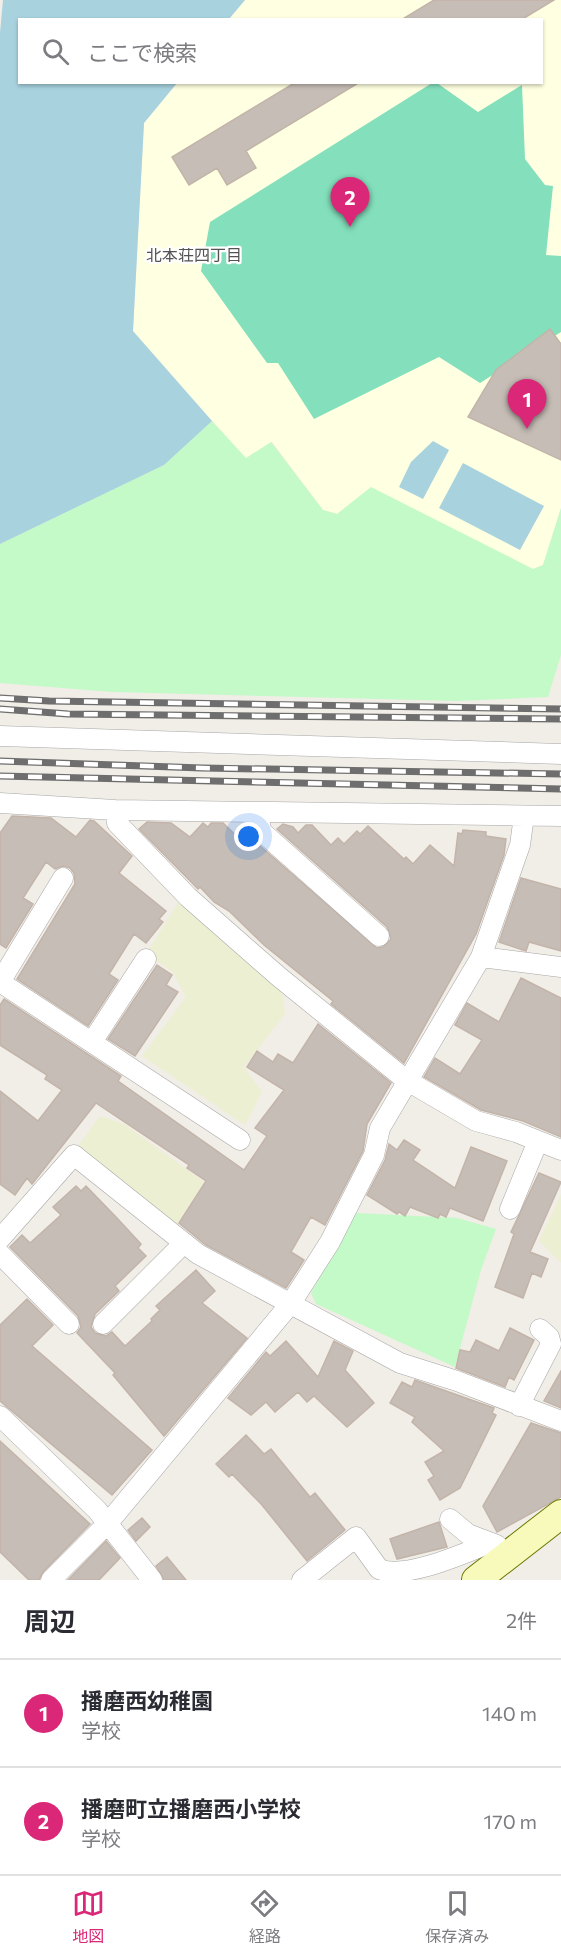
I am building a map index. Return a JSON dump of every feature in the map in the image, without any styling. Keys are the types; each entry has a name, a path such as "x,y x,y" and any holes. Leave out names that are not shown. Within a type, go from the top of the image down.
{"main road":[{"path":"494,1564 561,1514"}],"street":[{"path":"0,736 561,754"},
{"path":"0,803 115,810 561,816"},
{"path":"115,810 117,823 188,897 278,976 406,1080 476,1121 561,1150"},
{"path":"258,812 261,831 362,909 379,936"},
{"path":"51,1580 108,1523 291,1303 339,1223 374,1155 380,1128 406,1080 481,957 520,845 524,816"},
{"path":"63,879 0,982 240,1140"},
{"path":"481,957 561,967"},
{"path":"92,1042 146,959"},
{"path":"510,1209 538,1141"},
{"path":"1,1235 74,1155 198,1254 400,1363 457,1381 561,1421"},
{"path":"103,1324 184,1243"},
{"path":"0,1254 69,1324"},
{"path":"519,1406 551,1344 549,1337 540,1329"},
{"path":"0,1416 108,1523 152,1580"},
{"path":"450,1519 468,1534 494,1564"},
{"path":"302,1580 356,1537 379,1569 395,1573 427,1566 494,1564"}],"shaded area":[{"path":"245,0 561,0 561,508 543,565 533,569 323,510 272,442 246,459 133,332 144,123 176,84 543,84 543,18 230,18"},
{"path":"179,901 282,991 285,1014 244,1067 262,1092 245,1125 142,1056 186,997 173,972 146,954"},
{"path":"100,1116 124,1124 204,1182 175,1228 76,1149"},
{"path":"561,1194 561,1263 539,1241"}],"green space":[{"path":"430,84 438,84 478,112 522,85 525,159 545,185 553,186 546,255 561,256 561,332 480,383 439,357 314,419 278,363 267,363 201,271 210,222"},
{"path":"212,421 246,458 271,442 323,510 337,514 371,487 533,569 543,565 561,508 561,655 548,697 457,701 112,692 0,683 0,544 164,465"},
{"path":"356,1213 457,1218 496,1229 481,1270 455,1367 316,1304 311,1293"}],"water":[{"path":"3,0 245,0 230,18 18,18 18,84 176,84 144,123 133,331 212,421 164,465 0,544 0,33"},
{"path":"433,441 449,450 423,499 399,487 411,462"},
{"path":"463,463 544,506 520,550 439,508"}],"building":[{"path":"434,0 554,0 524,18 404,18"},
{"path":"293,84 357,84 246,151 256,168 227,185 217,168 189,185 172,157"},
{"path":"550,329 561,344 561,460 468,417 496,370"},
{"path":"12,816 51,818 76,837 90,820 94,821 132,856 119,873 166,911 159,919 163,922 146,943 134,934 109,974 118,980 88,1026 17,979 75,884 74,873 70,868 63,866 55,869 46,862 23,898 33,904 6,948 0,944 0,833"},
{"path":"147,822 171,823 190,837 203,823 208,827 211,823 223,823 244,843 248,840 257,849 260,846 377,948 383,947 391,939 387,927 277,829 283,824 293,827 298,833 306,825 312,825 331,845 338,838 344,844 357,831 360,834 368,826 404,859 406,857 413,864 430,845 454,866 458,833 462,834 463,830 486,832 486,836 506,839 504,855 476,934 404,1063 331,1004 333,1001 264,945 229,911 214,902 200,887 198,889 139,829"},
{"path":"521,878 561,889 561,951 529,942 526,951 499,942"},
{"path":"157,965 172,975 166,985 178,992 135,1056 108,1039"},
{"path":"521,978 561,998 561,1137 523,1121 481,1110 424,1077 435,1058 460,1074 482,1040 455,1025 467,1003 499,1022"},
{"path":"4,999 121,1076 118,1081 244,1170 267,1136 255,1128 284,1090 247,1067 257,1051 273,1062 278,1054 293,1063 318,1024 391,1083 367,1124 363,1151 325,1225 311,1217 291,1252 304,1260 286,1288 206,1245 179,1223 206,1181 187,1168 189,1165 96,1103 32,1184 27,1178 15,1195 0,1184 0,1091 38,1121 62,1090 45,1079 47,1075 0,1045 0,1005"},
{"path":"404,1140 420,1150 413,1160 455,1188 471,1147 507,1161 483,1221 450,1208 446,1217 440,1214 438,1218 410,1207 405,1216 399,1212 397,1214 367,1195 385,1160 389,1144 397,1150"},
{"path":"539,1173 561,1182 530,1252 548,1259 541,1277 532,1273 523,1298 495,1287 514,1234 511,1232"},
{"path":"76,1186 81,1191 86,1186 141,1244 138,1248 146,1256 115,1286 119,1291 95,1314 91,1327 95,1333 106,1336 112,1332 125,1346 152,1321 151,1319 160,1310 156,1306 196,1270 215,1291 202,1303 247,1338 164,1436 113,1375 115,1373 77,1333 81,1327 78,1316 10,1247 22,1235 30,1243 61,1215 53,1207"},
{"path":"27,1299 53,1325 32,1346 152,1450 112,1495 0,1401 0,1325"},
{"path":"510,1328 534,1340 514,1380 509,1377 505,1387 456,1368 460,1350 470,1352 476,1340 499,1351"},
{"path":"286,1341 318,1377 334,1341 353,1351 345,1370 374,1403 347,1427 314,1396 307,1402 298,1392 275,1412 266,1402 251,1415 228,1398 266,1352 270,1356"},
{"path":"561,1371 561,1408 544,1401"},
{"path":"415,1380 494,1408 492,1413 496,1415 460,1488 440,1500 428,1480 434,1476 425,1462 444,1451 412,1422 415,1417 390,1403 402,1382 412,1387"},
{"path":"531,1423 561,1433 561,1497 497,1532 483,1506"},
{"path":"246,1435 264,1454 271,1449 310,1497 315,1493 345,1530 307,1561 262,1505 232,1474 229,1477 216,1464"},
{"path":"0,1441 90,1524 43,1572 39,1580 29,1580 0,1552"},
{"path":"142,1518 150,1527 136,1541 128,1530"},
{"path":"439,1522 447,1547 397,1559 390,1539"},
{"path":"106,1541 120,1558 99,1580 68,1580"},
{"path":"167,1557 186,1580 164,1580 156,1566"}],"railway":[{"path":"0,698 49,701 561,709"},
{"path":"0,709 68,714 561,719"},
{"path":"0,761 202,768 561,774"},
{"path":"0,776 561,789"}],"place":[{"name":"播磨町立播磨西小学校","path":"350,227"},
{"name":"播磨西幼稚園","path":"527,429"}],"district":[{"name":"北本荘四丁目","path":"194,254"}]}
